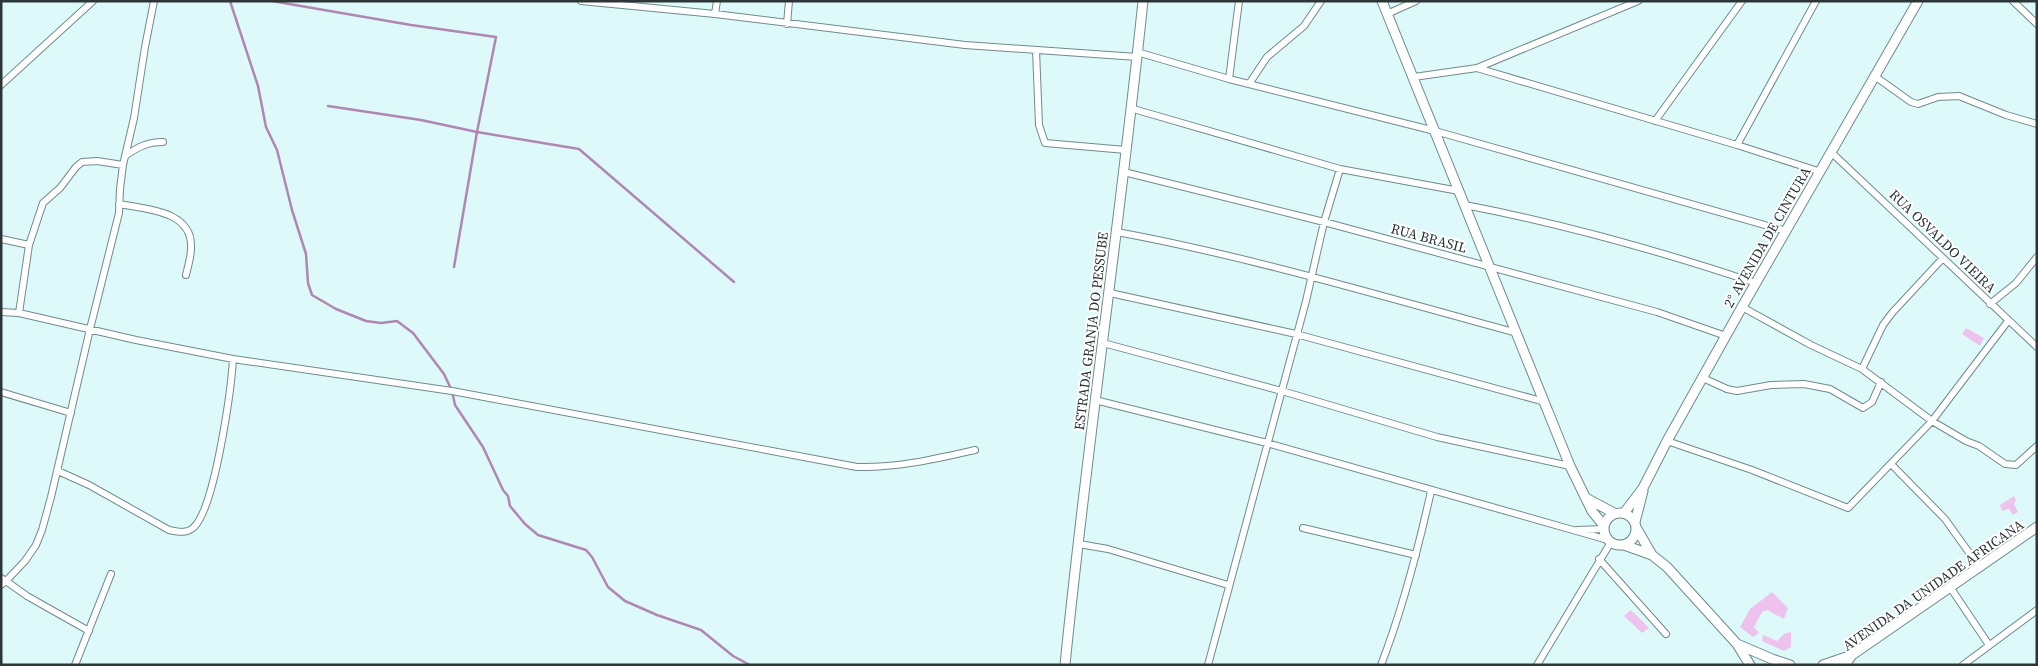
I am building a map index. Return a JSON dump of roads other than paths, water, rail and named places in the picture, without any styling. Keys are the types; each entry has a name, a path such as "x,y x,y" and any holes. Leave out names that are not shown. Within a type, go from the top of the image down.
{"street":[{"path":"1,85 94,1"},
{"path":"89,631 3,581 25,561 36,545 58,471 90,328 116,226 123,165 154,1"},
{"path":"582,1 640,4 965,45 1137,55 1435,131 1786,231"},
{"path":"716,14 717,1"},
{"path":"787,24 789,1"},
{"name":"ESTRADA GRANJA DO PESSUBE","path":"1066,665 1095,400 1110,293 1143,1"},
{"path":"1229,79 1239,1"},
{"path":"1249,84 1267,57 1304,26 1321,1"},
{"path":"1382,1 1492,268 1570,466 1592,511 1604,528 1609,541 1537,665"},
{"path":"1387,14 1416,1"},
{"path":"1414,77 1477,68 1638,1"},
{"path":"1655,121 1742,1"},
{"path":"1736,145 1816,1"},
{"name":"2° AVENIDA DE CINTURA","path":"1643,488 1742,307 1918,1"},
{"path":"2013,1 2037,24"},
{"path":"1036,50 1039,125 1045,143 1126,150"},
{"path":"1477,68 1821,172"},
{"path":"1876,77 1911,102 1918,104 1938,97 1959,96 2006,115 2037,124"},
{"path":"1130,108 1340,168 1459,191"},
{"path":"125,156 149,142 163,142"},
{"name":"RUA OSVALDO VIEIRA","path":"1832,153 2037,347"},
{"path":"19,313 30,244 43,203 60,188 76,167 89,160 123,165"},
{"path":"1208,665 1228,585 1282,391 1324,222 1340,168"},
{"name":"RUA BRASIL","path":"1124,172 1324,222 1657,312 1726,336"},
{"path":"120,204 159,212 178,219 186,225 190,235 192,250 186,275"},
{"path":"1465,205 1510,214 1666,253 1756,283"},
{"path":"1117,232 1173,242 1517,333"},
{"path":"1,239 30,244"},
{"path":"1990,304 2016,283 2037,257"},
{"path":"1862,369 1883,325 1943,258"},
{"path":"1110,293 1296,334 1545,402"},
{"path":"1742,307 1803,341 1862,369 1932,421 1966,441 1979,446 2005,464 2016,464 2037,446"},
{"path":"1,312 19,313 136,340 233,359 452,391 719,442 802,455 857,467 880,468 910,464 975,450"},
{"path":"1667,441 1752,470 1848,508 1892,465 1932,421 2008,321"},
{"path":"1103,343 1282,391 1437,437 1570,466"},
{"path":"58,471 89,485 169,530 187,532 202,517 208,501 226,415 233,359"},
{"path":"1703,378 1727,390 1737,391 1779,385 1804,384 1830,389 1863,408 1869,406 1872,402 1881,382"},
{"path":"1,392 71,413"},
{"path":"1095,400 1267,443 1576,530 1652,555 1667,567 1737,644 1750,665"},
{"path":"1892,465 1945,519 1980,568"},
{"path":"1604,528 1608,517 1619,513 1643,488"},
{"path":"1624,545 1635,537 1643,488"},
{"path":"1381,665 1394,631 1432,491"},
{"path":"1586,498 1619,513 1631,516 1652,555"},
{"path":"1303,528 1416,555"},
{"path":"1576,530 1604,528"},
{"name":"AVENIDA DA UNIDADE AFRICANA","path":"1846,665 1852,655 2037,528"},
{"path":"1079,544 1108,549 1228,585"},
{"path":"1600,559 1666,634"},
{"path":"75,665 111,574"},
{"path":"1950,588 1989,645"},
{"path":"1963,665 2037,610"},
{"path":"1737,644 1790,665"},
{"path":"1824,665 1852,655"}],"waterway":[{"path":"230,1 258,86 266,127 277,150 292,210 306,254 308,283 312,295 336,309 366,321 381,323 397,321 413,333 444,374 452,391 455,405 483,447 503,490 508,496 510,506 525,524 538,535 586,550 592,557 608,587 625,601 657,615 701,630 733,656 750,665"},
{"path":"272,1 411,25 496,37 477,132 454,267"},
{"path":"328,106 421,120 477,132 579,149 734,282"}]}
